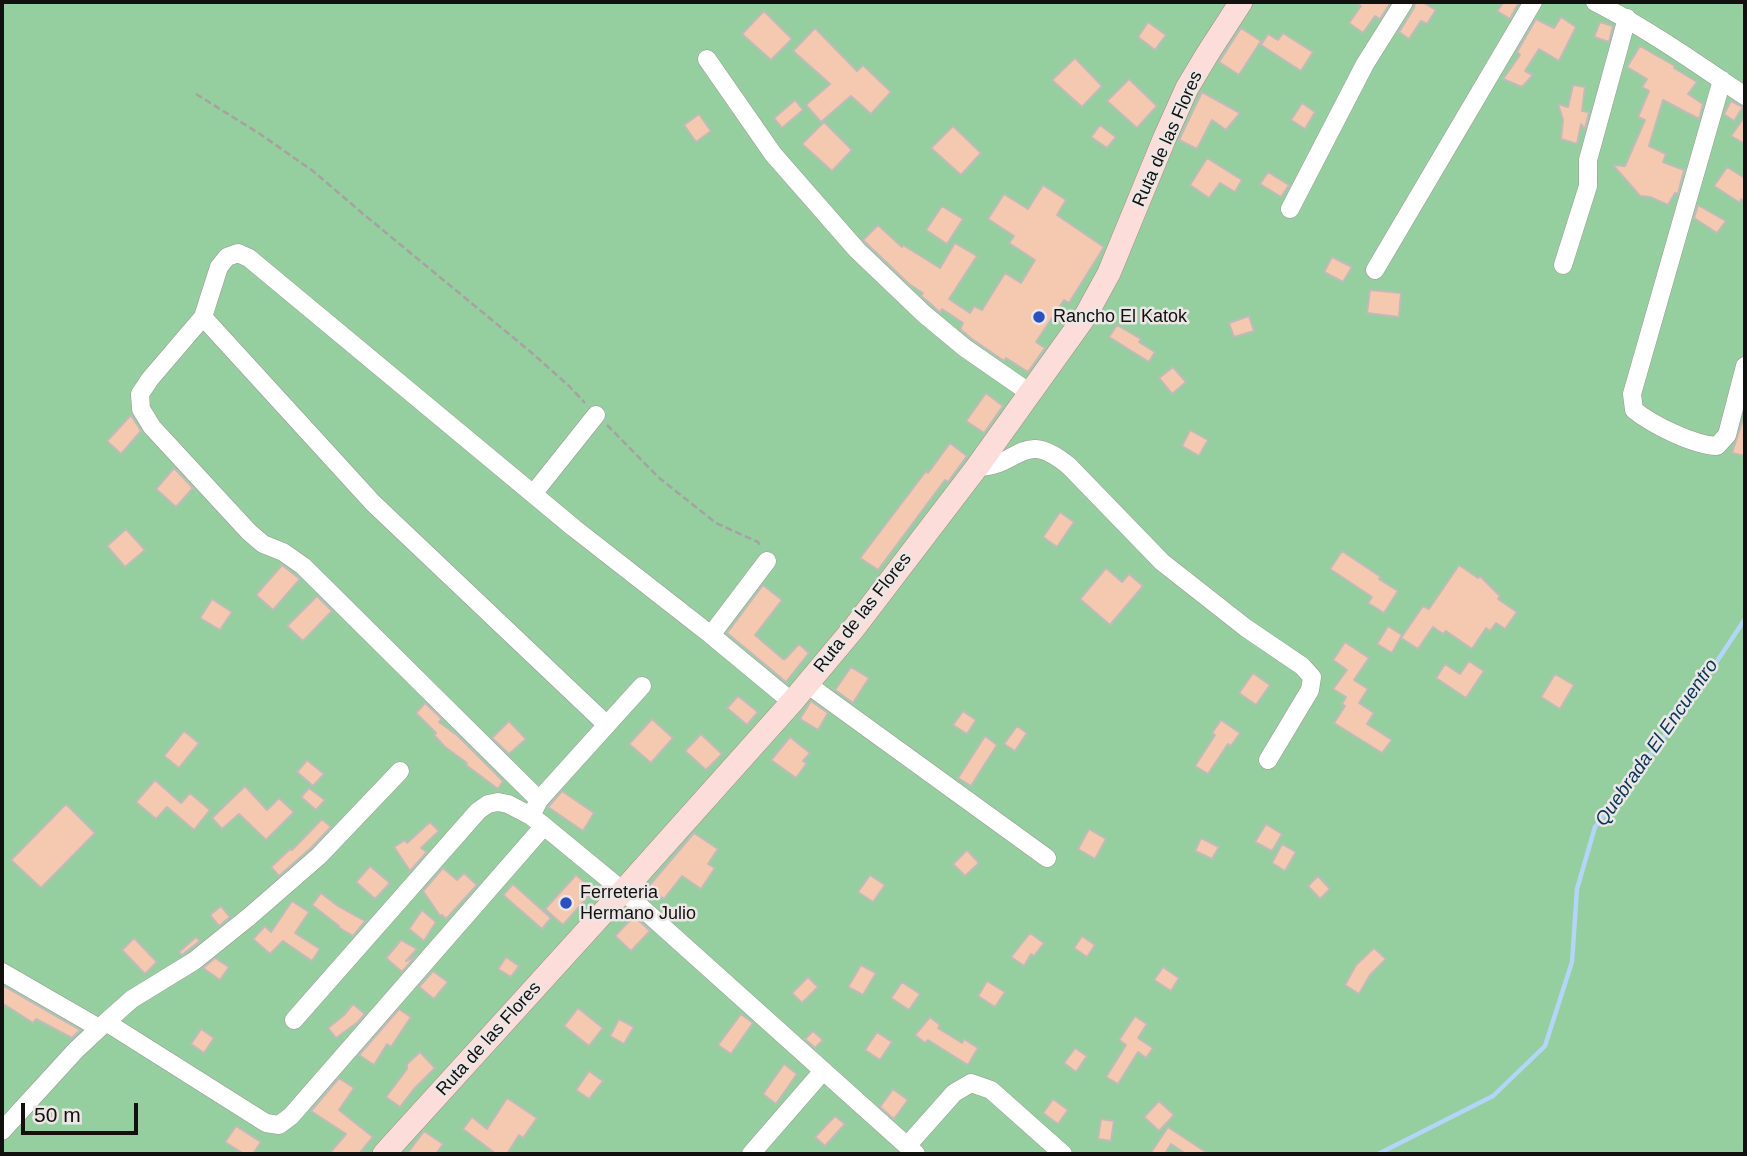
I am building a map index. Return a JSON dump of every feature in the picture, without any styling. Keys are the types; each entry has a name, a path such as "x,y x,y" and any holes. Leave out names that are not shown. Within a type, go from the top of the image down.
{"main road":[{"name":"Ruta de las Flores","path":"384,1154 792,702 853,628 977,467 1086,315 1109,272 1188,88 1241,2"}],"street":[{"path":"1290,209 1365,64 1404,2"},
{"path":"1374,270 1533,2"},
{"path":"1595,2 1628,18 1745,96"},
{"path":"1563,265 1588,186 1588,160 1628,18"},
{"path":"707,59 773,154 858,250 965,348 1030,393"},
{"path":"1722,80 1632,394 1634,410 1647,421 1704,445 1717,446 1727,435 1745,366"},
{"path":"792,702 533,494 249,258 238,253 227,257 219,267 203,317 150,379 141,394 141,409 152,427 249,532 264,544 283,552 303,566 538,814 911,1150 954,1093 971,1083 991,1090 1063,1154"},
{"path":"203,317 373,503 607,725"},
{"path":"533,494 596,415"},
{"path":"977,467 999,463 1026,449 1041,449 1056,455 1162,562 1246,628 1303,666 1312,677 1310,690 1268,760"},
{"path":"711,635 767,561"},
{"path":"807,684 1047,858"},
{"path":"2,972 102,1025 266,1123 279,1125 291,1116 538,814 607,725 642,687"},
{"path":"2,1131 102,1025 132,999 194,961 250,916 319,856 400,771"},
{"path":"294,1020 478,811 488,804 498,802 538,814"},
{"path":"751,1154 822,1071"}],"path":[{"path":"197,94 313,171 569,386 658,477 716,523 758,542 767,561"}],"green space":[{"path":"2,2 1745,2 1745,1154 2,1154"}],"building":[{"path":"1355,2 1391,2 1380,19 1375,16 1363,33 1349,23 1361,6"},
{"path":"1415,2 1422,2 1436,10 1427,24 1421,21 1409,39 1399,32"},
{"path":"1504,2 1519,2 1510,19 1497,11"},
{"path":"764,11 792,39 771,60 742,34"},
{"path":"1561,17 1576,27 1559,61 1539,49 1525,71 1533,75 1522,87 1503,79 1520,55 1517,52 1536,19 1554,28"},
{"path":"1148,22 1166,35 1155,50 1138,37"},
{"path":"1600,22 1613,26 1609,42 1594,37"},
{"path":"815,28 857,71 863,65 891,92 871,114 851,96 821,122 806,105 830,84 793,51"},
{"path":"1241,28 1261,41 1239,75 1219,62"},
{"path":"1283,33 1313,52 1301,71 1261,45 1268,34 1278,40"},
{"path":"1640,46 1697,82 1688,94 1703,104 1699,119 1663,100 1649,146 1666,154 1663,162 1684,170 1678,194 1675,193 1668,205 1650,197 1640,196 1613,165 1625,166 1645,120 1638,117 1649,91 1642,87 1647,79 1627,67"},
{"path":"1075,58 1102,86 1082,107 1052,80"},
{"path":"1129,79 1157,106 1137,128 1107,101"},
{"path":"1573,85 1585,87 1582,111 1589,112 1585,129 1581,124 1577,144 1561,139 1563,120 1558,104 1568,107"},
{"path":"1202,92 1240,113 1226,130 1212,120 1197,149 1179,140"},
{"path":"795,100 803,110 782,128 774,118"},
{"path":"1731,101 1743,107 1734,121 1724,114"},
{"path":"1302,103 1315,112 1305,129 1291,120"},
{"path":"699,114 711,131 696,142 684,125"},
{"path":"1745,116 1745,144 1731,136"},
{"path":"824,122 852,150 832,171 802,144"},
{"path":"1100,125 1116,137 1107,148 1091,137"},
{"path":"953,126 981,153 961,175 931,148"},
{"path":"1207,158 1242,180 1235,192 1220,183 1209,198 1190,185"},
{"path":"1727,167 1745,178 1745,202 1741,199 1740,203 1714,186"},
{"path":"1268,172 1289,185 1281,197 1260,184"},
{"path":"1043,185 1066,200 1057,215 1104,247 1069,303 1064,300 1036,342 1045,348 1028,372 1006,358 1004,361 972,339 960,329 963,323 942,309 940,313 921,296 923,293 909,284 863,240 878,225 902,247 903,245 940,268 955,243 977,256 949,299 970,313 974,306 982,310 1005,273 1021,283 1035,260 1009,243 1014,236 988,219 1004,194 1028,209"},
{"path":"1698,205 1726,221 1717,233 1694,218"},
{"path":"942,206 963,219 947,244 926,230"},
{"path":"1332,257 1352,267 1343,282 1324,272"},
{"path":"1370,290 1401,293 1399,317 1367,313"},
{"path":"1249,316 1254,331 1234,337 1229,323"},
{"path":"1117,325 1141,339 1139,342 1155,352 1149,362 1109,337"},
{"path":"1173,367 1186,382 1172,394 1159,378"},
{"path":"986,393 1003,406 984,433 966,421"},
{"path":"131,415 141,431 121,454 107,441"},
{"path":"1745,419 1745,456 1732,453"},
{"path":"1190,430 1208,440 1199,456 1182,446"},
{"path":"950,443 967,456 948,482 945,480 878,570 860,558 926,471 928,473"},
{"path":"174,468 193,488 176,507 156,489"},
{"path":"1060,512 1074,522 1057,547 1043,537"},
{"path":"126,529 145,550 125,567 107,546"},
{"path":"1342,551 1398,591 1384,613 1368,603 1372,597 1330,569"},
{"path":"282,565 300,579 273,610 256,595"},
{"path":"1459,565 1478,578 1480,576 1500,596 1498,599 1517,612 1505,629 1496,623 1490,631 1486,628 1472,649 1446,631 1443,634 1433,627 1418,649 1401,638 1423,606 1429,609"},
{"path":"1106,568 1122,582 1129,574 1143,586 1110,625 1080,599"},
{"path":"763,585 782,600 755,635 783,659 799,644 809,653 786,682 727,633"},
{"path":"317,596 332,611 303,641 287,626"},
{"path":"212,599 232,612 220,630 200,618"},
{"path":"1388,626 1402,635 1392,653 1377,644"},
{"path":"1345,642 1369,658 1354,680 1368,689 1359,703 1374,713 1367,724 1392,740 1382,753 1334,723 1345,706 1342,704 1346,697 1333,689 1347,670 1333,660"},
{"path":"1469,661 1484,671 1466,698 1436,678 1445,664 1460,674"},
{"path":"851,667 869,678 853,703 835,690"},
{"path":"1253,673 1270,685 1256,705 1239,693"},
{"path":"1555,674 1574,685 1560,709 1541,697"},
{"path":"738,696 758,712 747,725 727,708"},
{"path":"811,701 828,713 818,730 800,719"},
{"path":"425,703 442,719 439,722 457,735 503,781 498,789 466,765 467,763 434,735 436,733 416,713"},
{"path":"963,711 976,720 967,734 953,725"},
{"path":"652,719 673,738 651,763 629,744"},
{"path":"1221,720 1240,733 1231,746 1228,744 1208,774 1195,766 1215,735 1212,733"},
{"path":"509,721 526,739 509,754 492,738"},
{"path":"1017,726 1027,733 1015,751 1004,744"},
{"path":"184,731 199,743 179,768 164,756"},
{"path":"701,734 722,754 706,770 685,751"},
{"path":"985,736 997,745 971,786 958,778"},
{"path":"790,737 810,753 803,761 807,763 796,778 771,760"},
{"path":"307,760 324,774 313,786 297,772"},
{"path":"155,780 181,803 190,793 210,810 194,830 167,807 156,819 136,802"},
{"path":"245,786 267,810 279,798 294,812 266,840 239,814 222,829 212,818"},
{"path":"309,788 325,800 316,810 301,797"},
{"path":"562,791 594,813 583,831 548,807"},
{"path":"66,804 95,833 41,888 11,860"},
{"path":"322,819 331,827 279,876 271,867"},
{"path":"430,822 439,831 421,848 427,852 410,871 394,847 405,840 407,843"},
{"path":"1266,824 1282,834 1272,851 1255,842"},
{"path":"1089,829 1106,839 1095,859 1078,849"},
{"path":"694,833 718,849 708,864 715,868 701,889 682,876 664,899 648,887"},
{"path":"1201,838 1219,847 1212,859 1195,851"},
{"path":"1282,844 1296,852 1285,871 1272,863"},
{"path":"967,850 979,863 965,876 953,864"},
{"path":"370,866 390,883 375,899 356,882"},
{"path":"443,868 457,880 464,873 477,885 446,919 440,916 423,891"},
{"path":"576,875 594,890 563,925 545,909"},
{"path":"870,875 885,885 873,902 858,892"},
{"path":"1318,876 1330,889 1320,899 1308,886"},
{"path":"513,884 551,918 542,929 503,895"},
{"path":"321,893 365,921 353,936 312,905"},
{"path":"292,901 309,912 295,933 320,949 312,961 283,941 270,954 253,939 265,926 271,932"},
{"path":"221,906 230,917 219,926 210,915"},
{"path":"422,910 436,922 424,941 409,929"},
{"path":"634,916 650,931 631,951 615,936"},
{"path":"1030,933 1044,943 1034,956 1031,954 1024,966 1011,957"},
{"path":"1082,936 1095,945 1087,957 1074,948"},
{"path":"196,937 200,941 182,955 179,952"},
{"path":"134,938 157,962 145,974 122,950"},
{"path":"401,940 417,949 406,961 415,957 402,972 386,958"},
{"path":"1374,948 1386,959 1370,975 1359,994 1345,985 1356,965"},
{"path":"506,957 519,966 511,977 498,969"},
{"path":"215,958 229,967 220,980 203,968"},
{"path":"861,965 876,973 863,995 848,987"},
{"path":"1163,967 1179,978 1171,991 1154,980"},
{"path":"433,971 448,982 434,999 419,987"},
{"path":"808,977 818,987 802,1003 792,993"},
{"path":"987,981 1005,992 995,1007 978,996"},
{"path":"902,982 920,994 909,1010 891,998"},
{"path":"2,985 80,1030 72,1038 36,1019 33,1023 2,1003"},
{"path":"353,1004 365,1014 336,1038 328,1028"},
{"path":"578,1008 603,1028 589,1046 564,1026"},
{"path":"399,1009 411,1017 391,1047 387,1044 374,1065 359,1055"},
{"path":"741,1014 753,1023 731,1054 718,1045"},
{"path":"1135,1016 1147,1024 1138,1038 1153,1048 1146,1058 1138,1052 1118,1084 1106,1077 1126,1045 1119,1040"},
{"path":"930,1017 940,1025 938,1028 962,1043 964,1039 978,1048 968,1065 915,1035"},
{"path":"619,1019 634,1027 624,1044 610,1036"},
{"path":"201,1029 214,1038 204,1053 191,1044"},
{"path":"813,1031 823,1040 815,1048 805,1039"},
{"path":"877,1032 892,1042 880,1060 865,1050"},
{"path":"1075,1048 1087,1056 1076,1072 1064,1063"},
{"path":"420,1052 435,1068 400,1107 386,1097 407,1069 407,1064"},
{"path":"784,1064 797,1074 776,1104 763,1094"},
{"path":"589,1071 603,1081 589,1099 576,1090"},
{"path":"339,1078 354,1088 339,1110 373,1137 359,1154 329,1154 346,1134 311,1111"},
{"path":"893,1089 908,1100 894,1119 880,1107"},
{"path":"507,1098 537,1118 523,1138 519,1135 507,1154 496,1154 463,1129 472,1117 487,1129"},
{"path":"1053,1099 1068,1110 1058,1124 1043,1113"},
{"path":"1159,1101 1174,1115 1159,1131 1144,1117"},
{"path":"835,1116 845,1124 825,1146 815,1137"},
{"path":"1101,1119 1114,1121 1111,1141 1098,1139"},
{"path":"236,1126 261,1142 253,1154 244,1154 225,1142"},
{"path":"1168,1127 1209,1154 1186,1154 1171,1144 1165,1154 1150,1154"},
{"path":"424,1131 443,1144 436,1154 407,1154"}],"waterway":[{"name":"Quebrada El Encuentro","path":"1378,1154 1493,1096 1545,1046 1572,962 1577,889 1595,827 1692,699 1745,619"}],"place":[{"name":"Rancho El Katok","path":"1039,317"},
{"name":"Ferreteria Hermano Julio","path":"566,903"}]}
